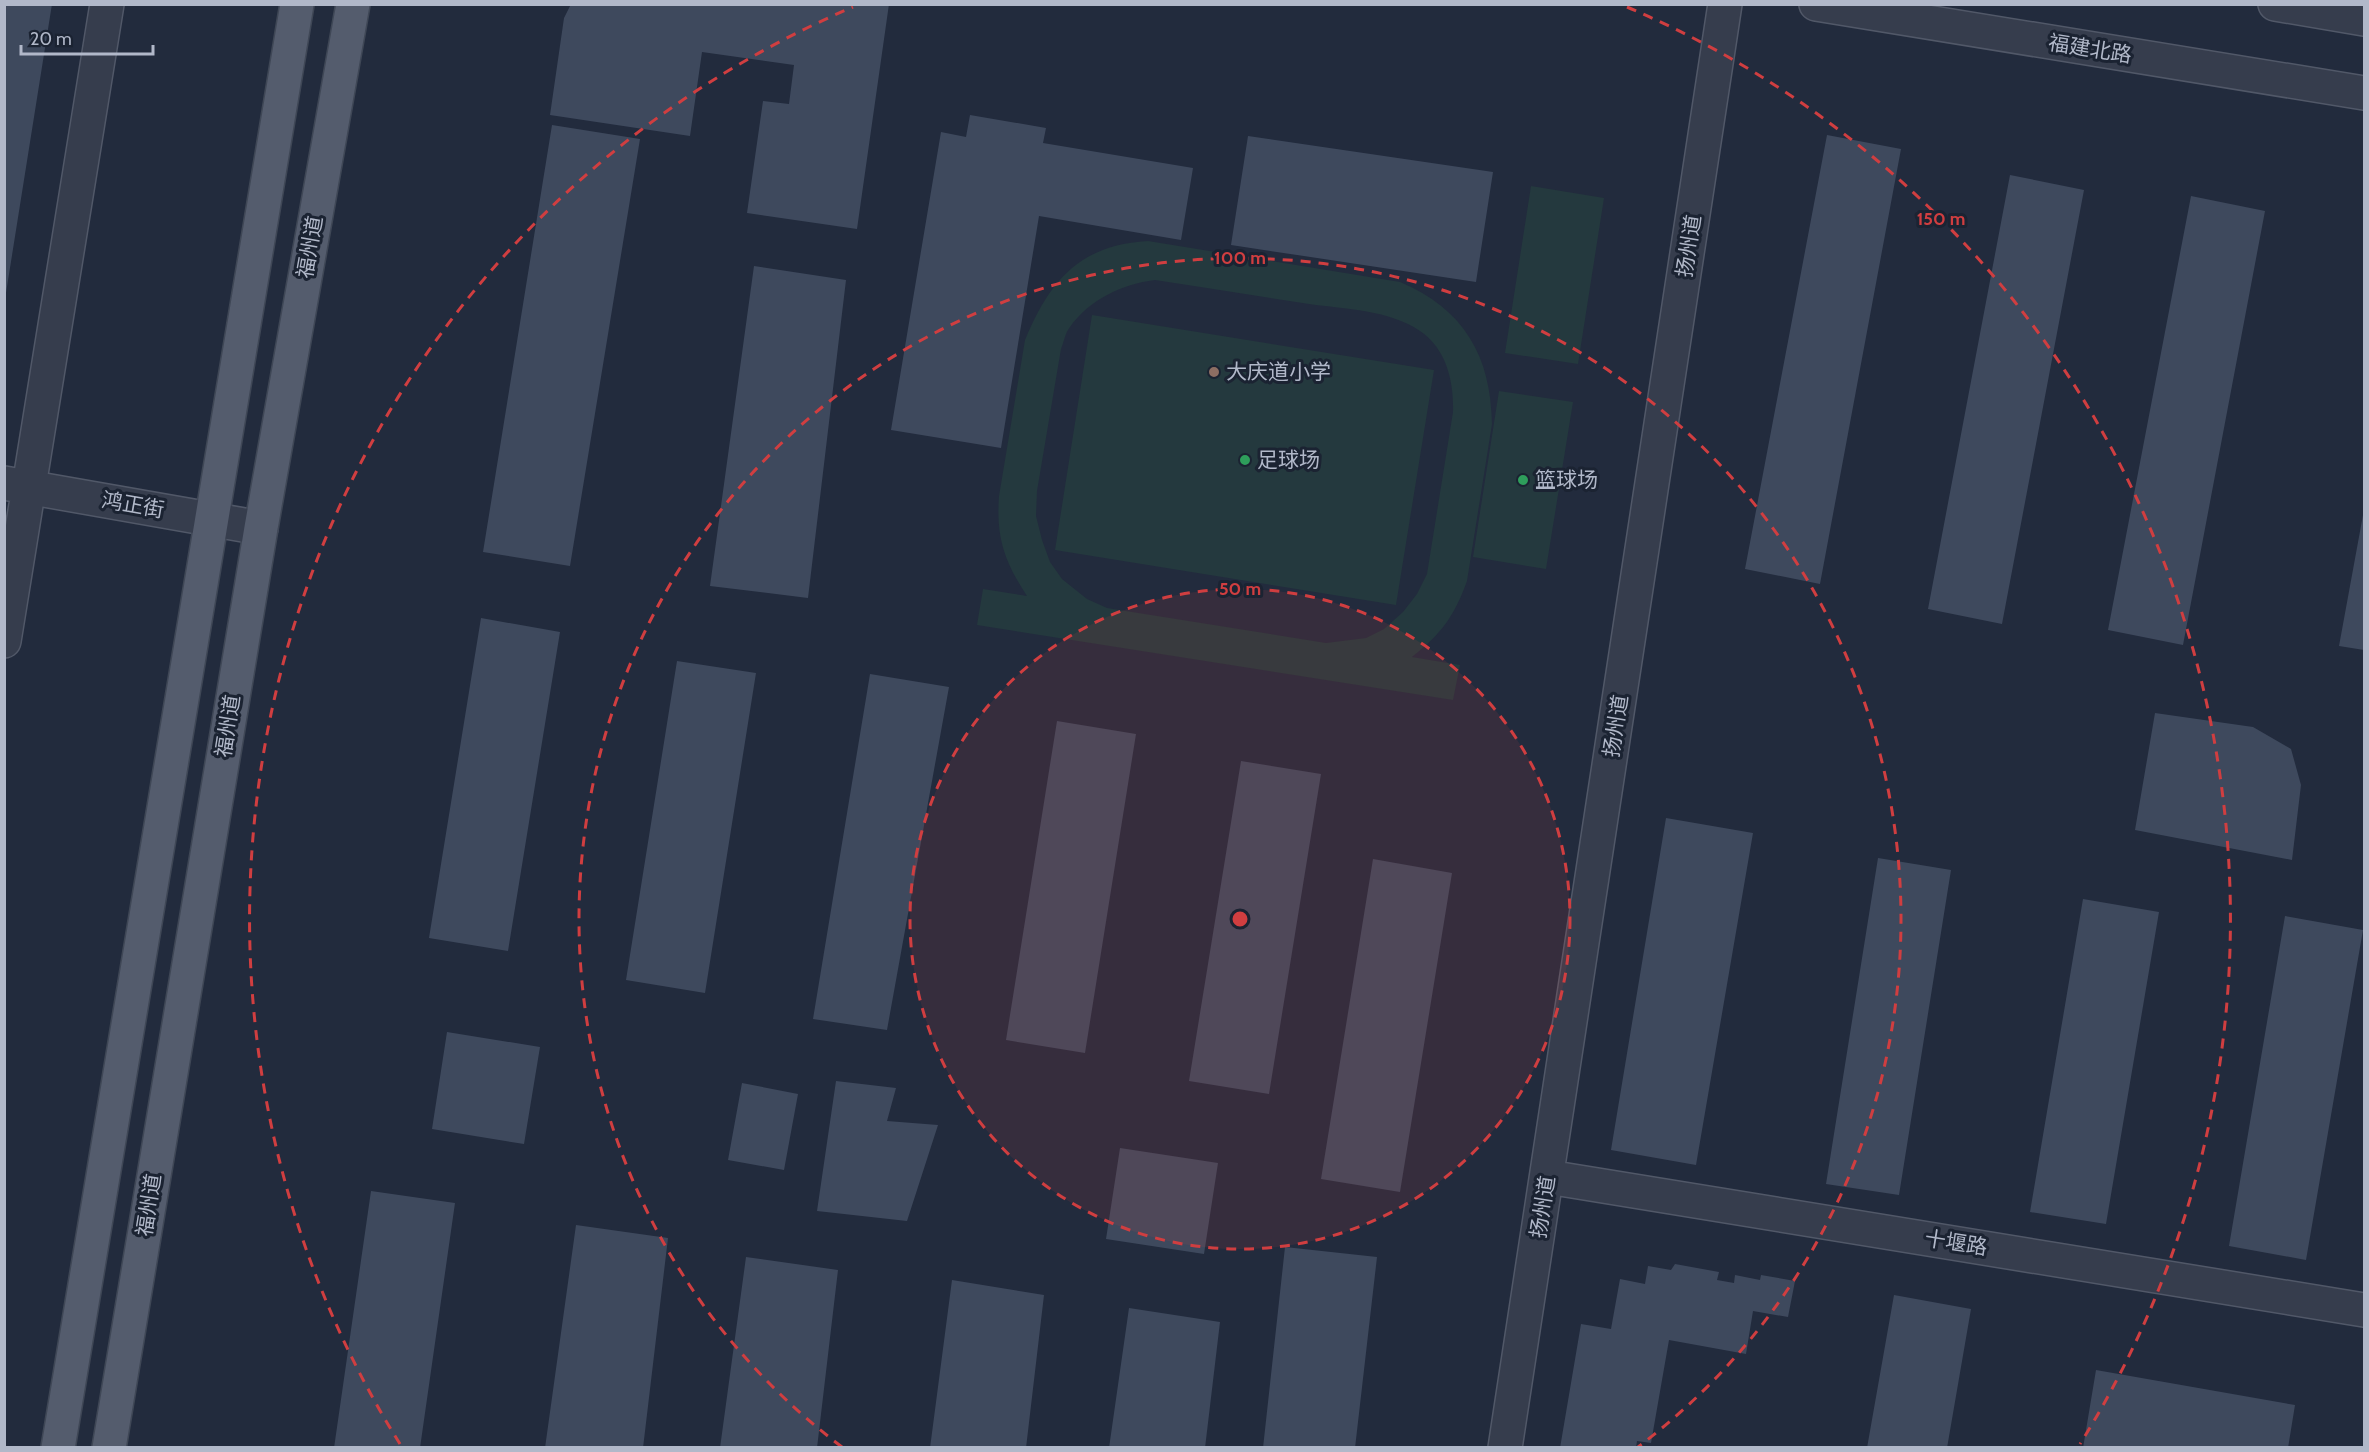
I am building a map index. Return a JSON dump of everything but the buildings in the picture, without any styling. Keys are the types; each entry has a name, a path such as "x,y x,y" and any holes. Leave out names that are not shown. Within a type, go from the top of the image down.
{"main road":[{"path":"58,1448 297,4"},
{"name":"福州道","path":"109,1448 261,528 353,4"}],"street":[{"path":"4,641 17,485 107,4"},
{"name":"扬州道","path":"1505,1448 1725,4"},
{"name":"福建北路","path":"1816,4 2364,93"},
{"path":"2276,4 2364,19"},
{"name":"鸿正街","path":"17,485 261,528"},
{"name":"十堰路","path":"1548,1177 2364,1310"}],"green space":[{"path":"1531,186 1604,198 1578,364 1505,353"},
{"path":"1148,241 1400,282 1441,306 1470,338 1486,377 1492,424 1467,581 1446,624 1412,657 1460,665 1453,700 977,625 983,589 1027,596 1012,572 1003,549 998,511 1025,340 1045,300 1070,270 1086,258 1124,244","holes":["1155,280 1381,315 1408,324 1429,338 1437,347 1450,378 1453,412 1427,574 1417,594 1403,612 1384,629 1366,638 1326,643 1107,608 1087,599 1062,579 1050,562 1036,516 1037,491 1061,349 1067,332 1078,317 1107,295 1130,285"]},
{"name":"足球场","path":"1092,315 1434,370 1396,605 1055,550"},
{"name":"篮球场","path":"1499,391 1573,402 1546,569 1473,557"}],"place":[{"name":"大庆道小学","path":"1214,372"},
{"name":"足球场","path":"1245,460"},
{"name":"篮球场","path":"1523,480"}]}
